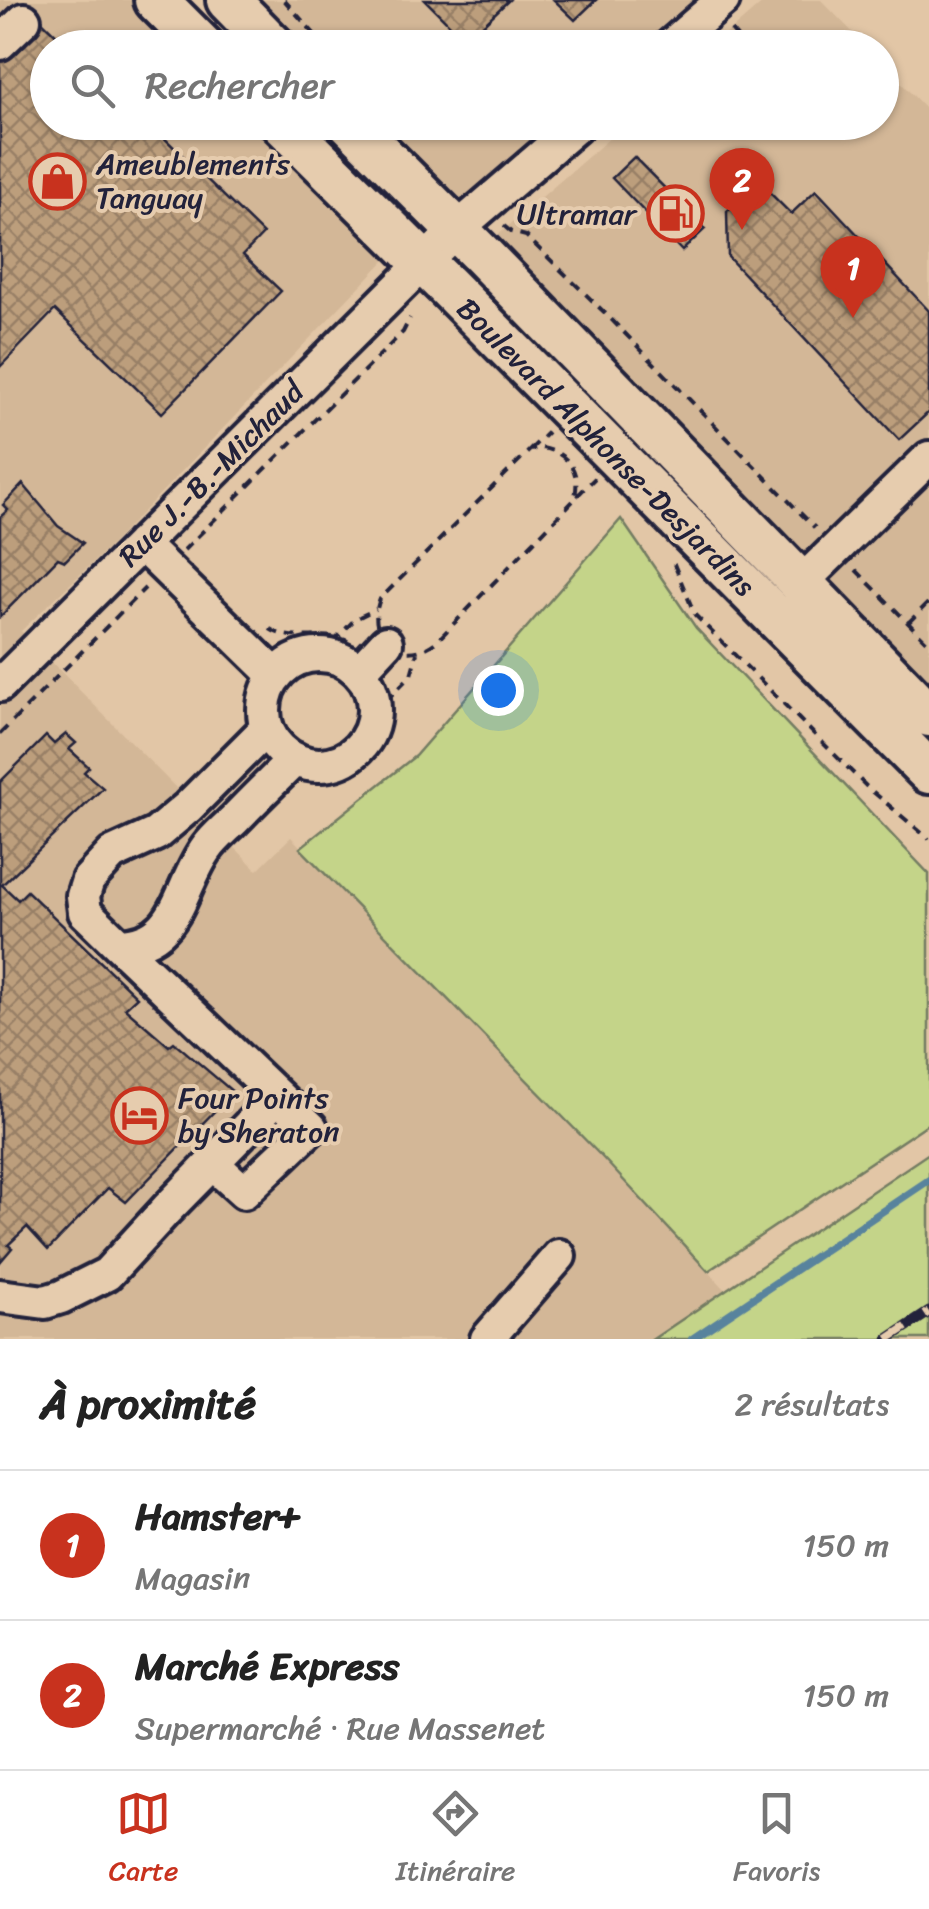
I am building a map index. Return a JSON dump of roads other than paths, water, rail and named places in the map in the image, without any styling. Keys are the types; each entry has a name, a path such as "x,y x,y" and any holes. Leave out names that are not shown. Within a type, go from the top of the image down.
{"main road":[{"path":"156,0 186,30"},
{"path":"228,0 257,30"},
{"name":"Boulevard Alphonse-Desjardins","path":"299,140 929,772"},
{"name":"Boulevard Alphonse-Desjardins","path":"367,140 929,715"}],"street":[{"path":"689,30 723,0"},
{"path":"0,43 24,20"},
{"name":"Rue J.-B.-Michaud","path":"0,685 422,263 560,140"},
{"path":"801,583 929,458"},
{"path":"141,544 275,675"},
{"path":"329,646 332,656 348,663 383,657 371,690 374,713 364,742 351,755 334,763 316,765 295,759 276,746 266,729 264,712 265,697 275,675 284,666 329,646"},
{"path":"212,1162 244,1192 310,1128 85,912 82,896 88,880 112,854 156,834 266,729"},
{"path":"119,946 138,945 153,938 168,923 207,848 295,759"},
{"path":"0,1296 45,1302 61,1298 106,1274 277,1097"},
{"path":"487,1339 559,1256"}],"waterway":[{"path":"692,1339 929,1180"}],"railway":[{"path":"888,1339 929,1312"}],"place":[{"name":"Ameublements Tanguay","path":"57,181"},
{"name":"Ultramar","path":"675,214"},
{"name":"Marché Express","path":"742,230"},
{"name":"Hamster+","path":"853,318"},
{"name":"Four Points by Sheraton","path":"139,1115"}]}
